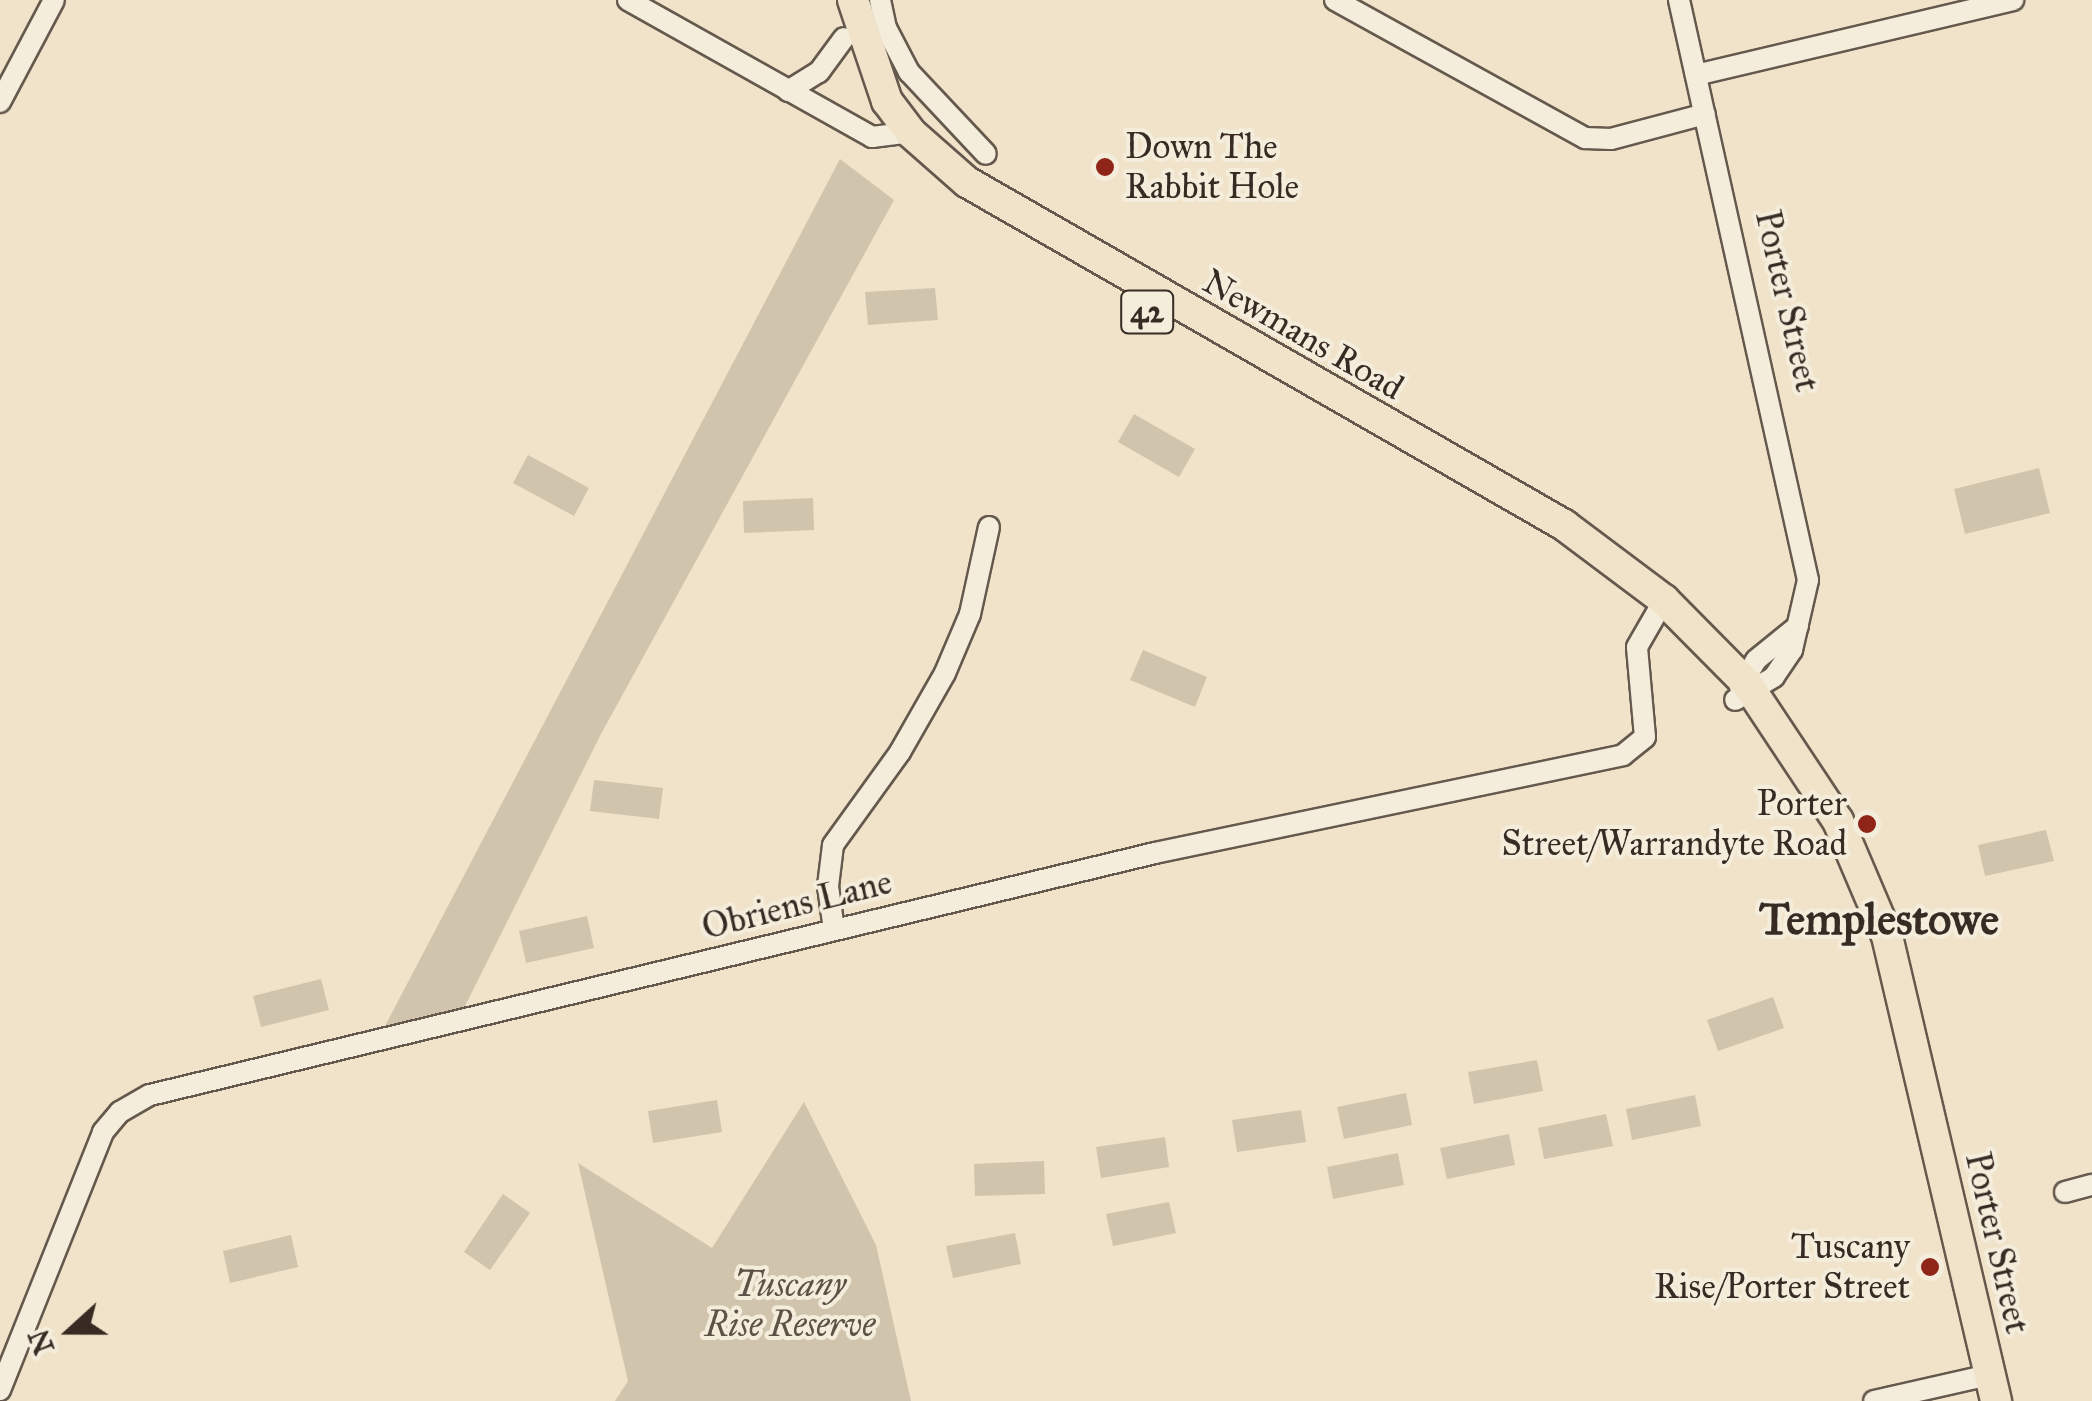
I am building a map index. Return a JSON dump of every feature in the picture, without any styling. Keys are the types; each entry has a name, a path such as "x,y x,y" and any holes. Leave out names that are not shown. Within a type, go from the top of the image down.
{"main road":[{"name":"42","path":"836,0 859,86 900,135"},
{"name":"42","path":"853,0 874,74 900,135"},
{"name":"Newmans Road","path":"900,135 1002,207 1564,525 1744,688"},
{"name":"Porter Street","path":"1744,688 1822,791 1860,866 1910,1014 1926,1102 1993,1388"}],"street":[{"path":"0,102 54,0"},
{"name":"Newmans Road","path":"628,0 872,137 900,135"},
{"path":"880,0 886,28 909,72 986,154"},
{"path":"1335,0 1585,138 1611,139 1705,114"},
{"name":"Porter Street","path":"1679,0 1806,555 1803,620 1774,677 1744,688"},
{"path":"1696,75 2013,0"},
{"path":"788,91 819,72 844,38"},
{"path":"834,930 828,886 833,846 946,674 970,614 989,527"},
{"name":"Obriens Lane","path":"0,1390 103,1132 120,1112 150,1095 1154,853 1623,754 1644,736 1637,647 1659,609"},
{"path":"2065,1192 2092,1185"},
{"path":"1874,1401 1993,1388"}],"green space":[{"path":"840,159 894,200 601,734 464,1008 385,1026"},
{"path":"935,288 938,320 868,325 865,292"},
{"path":"1134,414 1195,449 1179,477 1118,442"},
{"path":"528,455 589,488 574,516 513,483"},
{"path":"2039,468 2050,513 1965,534 1954,489"},
{"path":"813,498 814,530 744,533 743,501"},
{"path":"1143,650 1207,677 1195,707 1130,680"},
{"path":"594,780 663,788 659,819 590,811"},
{"path":"2046,830 2054,861 1985,876 1978,845"},
{"path":"587,916 594,948 526,963 519,931"},
{"path":"321,979 329,1010 261,1027 253,996"},
{"path":"1773,997 1784,1028 1718,1051 1707,1020"},
{"path":"1537,1060 1543,1091 1474,1104 1468,1072"},
{"path":"1406,1093 1412,1125 1344,1139 1337,1107"},
{"path":"1695,1095 1701,1126 1632,1140 1626,1109"},
{"path":"717,1100 722,1132 653,1143 648,1111"},
{"name":"Tuscany Rise Reserve","path":"804,1102 876,1245 911,1401 615,1401 628,1381 578,1163 712,1248"},
{"path":"1301,1110 1306,1142 1237,1152 1232,1120"},
{"path":"1606,1114 1613,1146 1544,1159 1538,1128"},
{"path":"1509,1134 1515,1165 1447,1179 1440,1148"},
{"path":"1165,1137 1169,1167 1101,1178 1096,1147"},
{"path":"1398,1153 1404,1185 1333,1199 1327,1167"},
{"path":"1044,1161 1045,1194 975,1196 974,1164"},
{"path":"503,1194 530,1213 490,1270 464,1252"},
{"path":"1169,1202 1176,1233 1113,1246 1106,1214"},
{"path":"1015,1233 1021,1264 953,1278 946,1246"},
{"path":"291,1235 298,1267 230,1283 223,1251"}],"place":[{"name":"Down The Rabbit Hole","path":"1105,167"},
{"name":"Porter Street/Warrandyte Road","path":"1867,824"},
{"name":"Tuscany Rise/Porter Street","path":"1930,1267"}],"district":[{"name":"Templestowe","path":"1879,919"}]}
